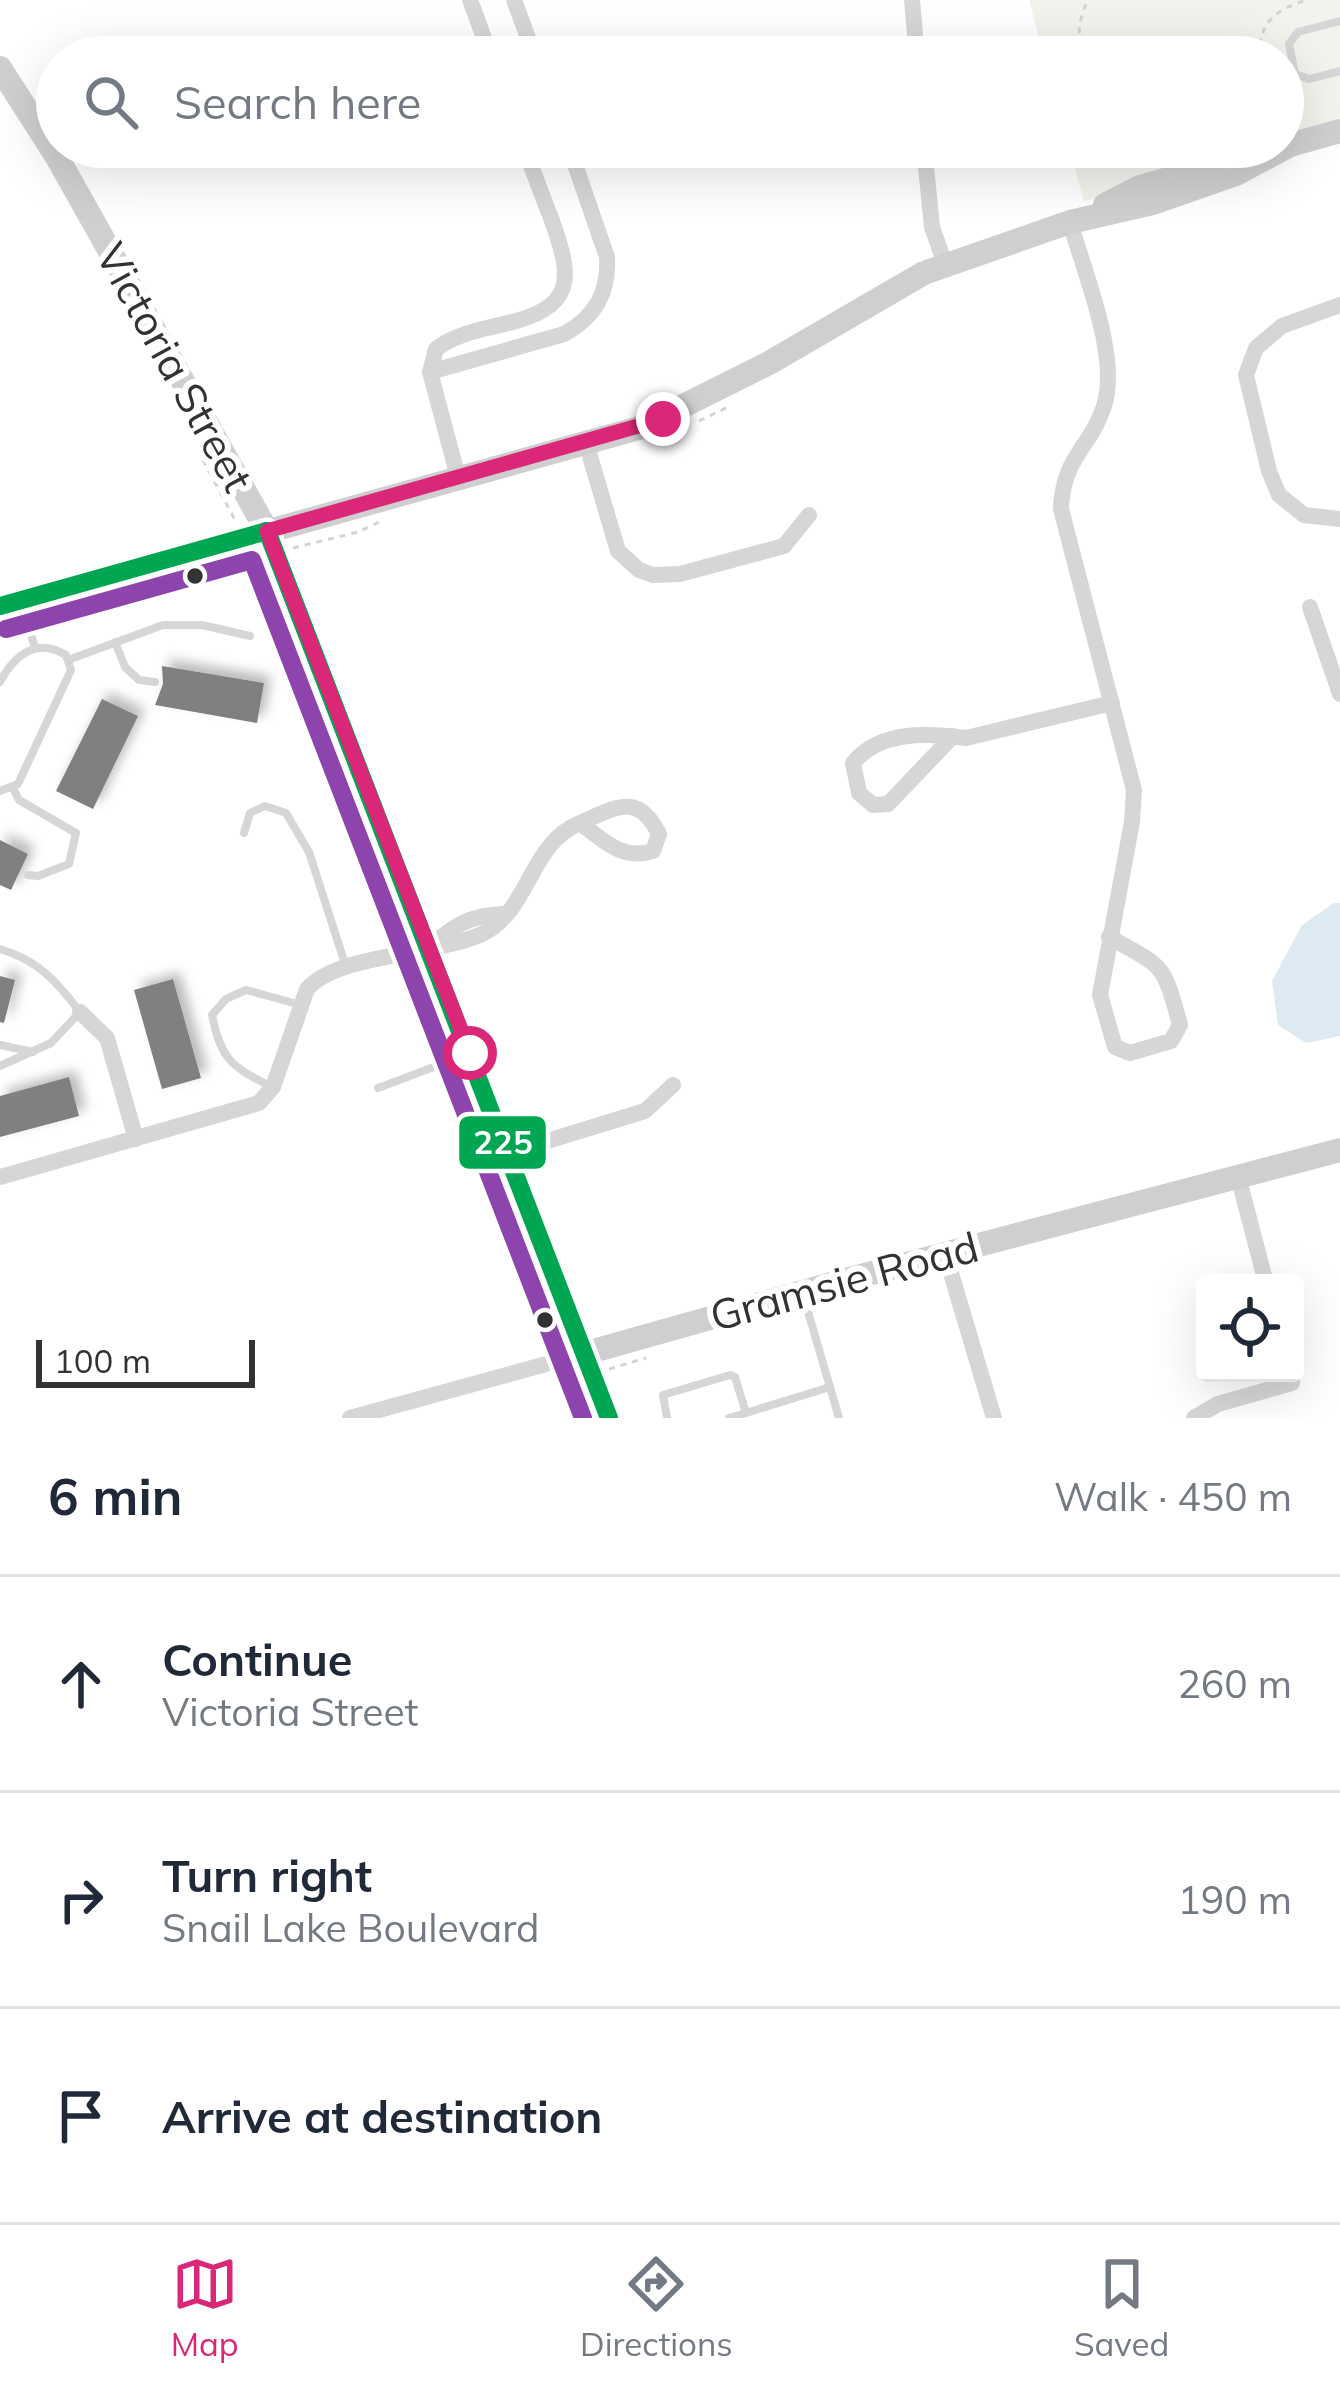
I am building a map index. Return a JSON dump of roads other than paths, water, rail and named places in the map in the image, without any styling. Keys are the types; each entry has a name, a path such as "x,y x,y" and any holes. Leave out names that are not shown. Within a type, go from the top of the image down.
{"street":[{"path":"470,0 483,36"},
{"path":"514,0 528,36"},
{"path":"912,0 915,36"},
{"name":"Victoria Street","path":"0,68 36,124"},
{"path":"1304,141 1340,131"},
{"name":"Victoria Street","path":"63,168 255,534 430,948 458,1058 508,1153 609,1418"},
{"path":"458,477 430,372 431,359 444,343 542,313 562,291 565,257 532,168"},
{"path":"430,372 564,334 600,302 607,257 576,168"},
{"path":"926,168 932,227 945,264"},
{"path":"10,604 663,419 945,264 1070,222 1153,203 1247,168"},
{"path":"1070,222 1109,370 1103,408 1066,472 1061,509 1134,790 1132,822 1109,937 1100,994 1114,1047 1130,1052 1171,1041 1180,1025 1167,975 1155,962 1109,937"},
{"path":"1340,305 1282,326 1256,348 1246,375 1279,495 1304,515 1340,519"},
{"path":"586,443 618,551 652,575 680,574 784,546 809,515"},
{"path":"1310,607 1340,694"},
{"path":"953,736 888,804 873,805 859,793 853,763 865,748 923,732 953,736 966,739 1112,703"},
{"path":"0,1177 259,1103 273,1088 309,985 346,968 459,943 489,931 515,902 548,843 562,830 580,823"},
{"path":"80,1012 106,1038 136,1139"},
{"path":"508,1153 645,1111 673,1084"},
{"name":"Gramsie Road","path":"350,1418 945,1253 1340,1150"},
{"path":"1238,1176 1264,1274"},
{"path":"945,1253 994,1418"},
{"path":"1194,1418 1218,1404 1280,1382"}],"lane":[{"path":"1295,36 1340,21"},
{"path":"1304,78 1340,71"},
{"path":"10,604 35,648"},
{"path":"68,660 163,625 202,625 250,636"},
{"path":"115,642 125,667 139,680 155,682"},
{"path":"0,682 10,663 35,648 54,647 71,670 18,784 0,791"},
{"path":"12,787 19,800 76,833 69,864 38,876 28,874"},
{"path":"244,833 250,813 266,806 286,813 309,852 346,968"},
{"path":"0,949 23,955 55,979 80,1012 51,1043 0,1066"},
{"path":"273,1088 233,1067 217,1043 212,1015 226,999 246,990 302,1006"},
{"path":"0,1045 34,1052"},
{"path":"378,1088 458,1058"},
{"path":"802,1292 839,1418"},
{"path":"667,1418 663,1395 730,1375 735,1377 746,1413"},
{"path":"729,1418 830,1388"}]}
